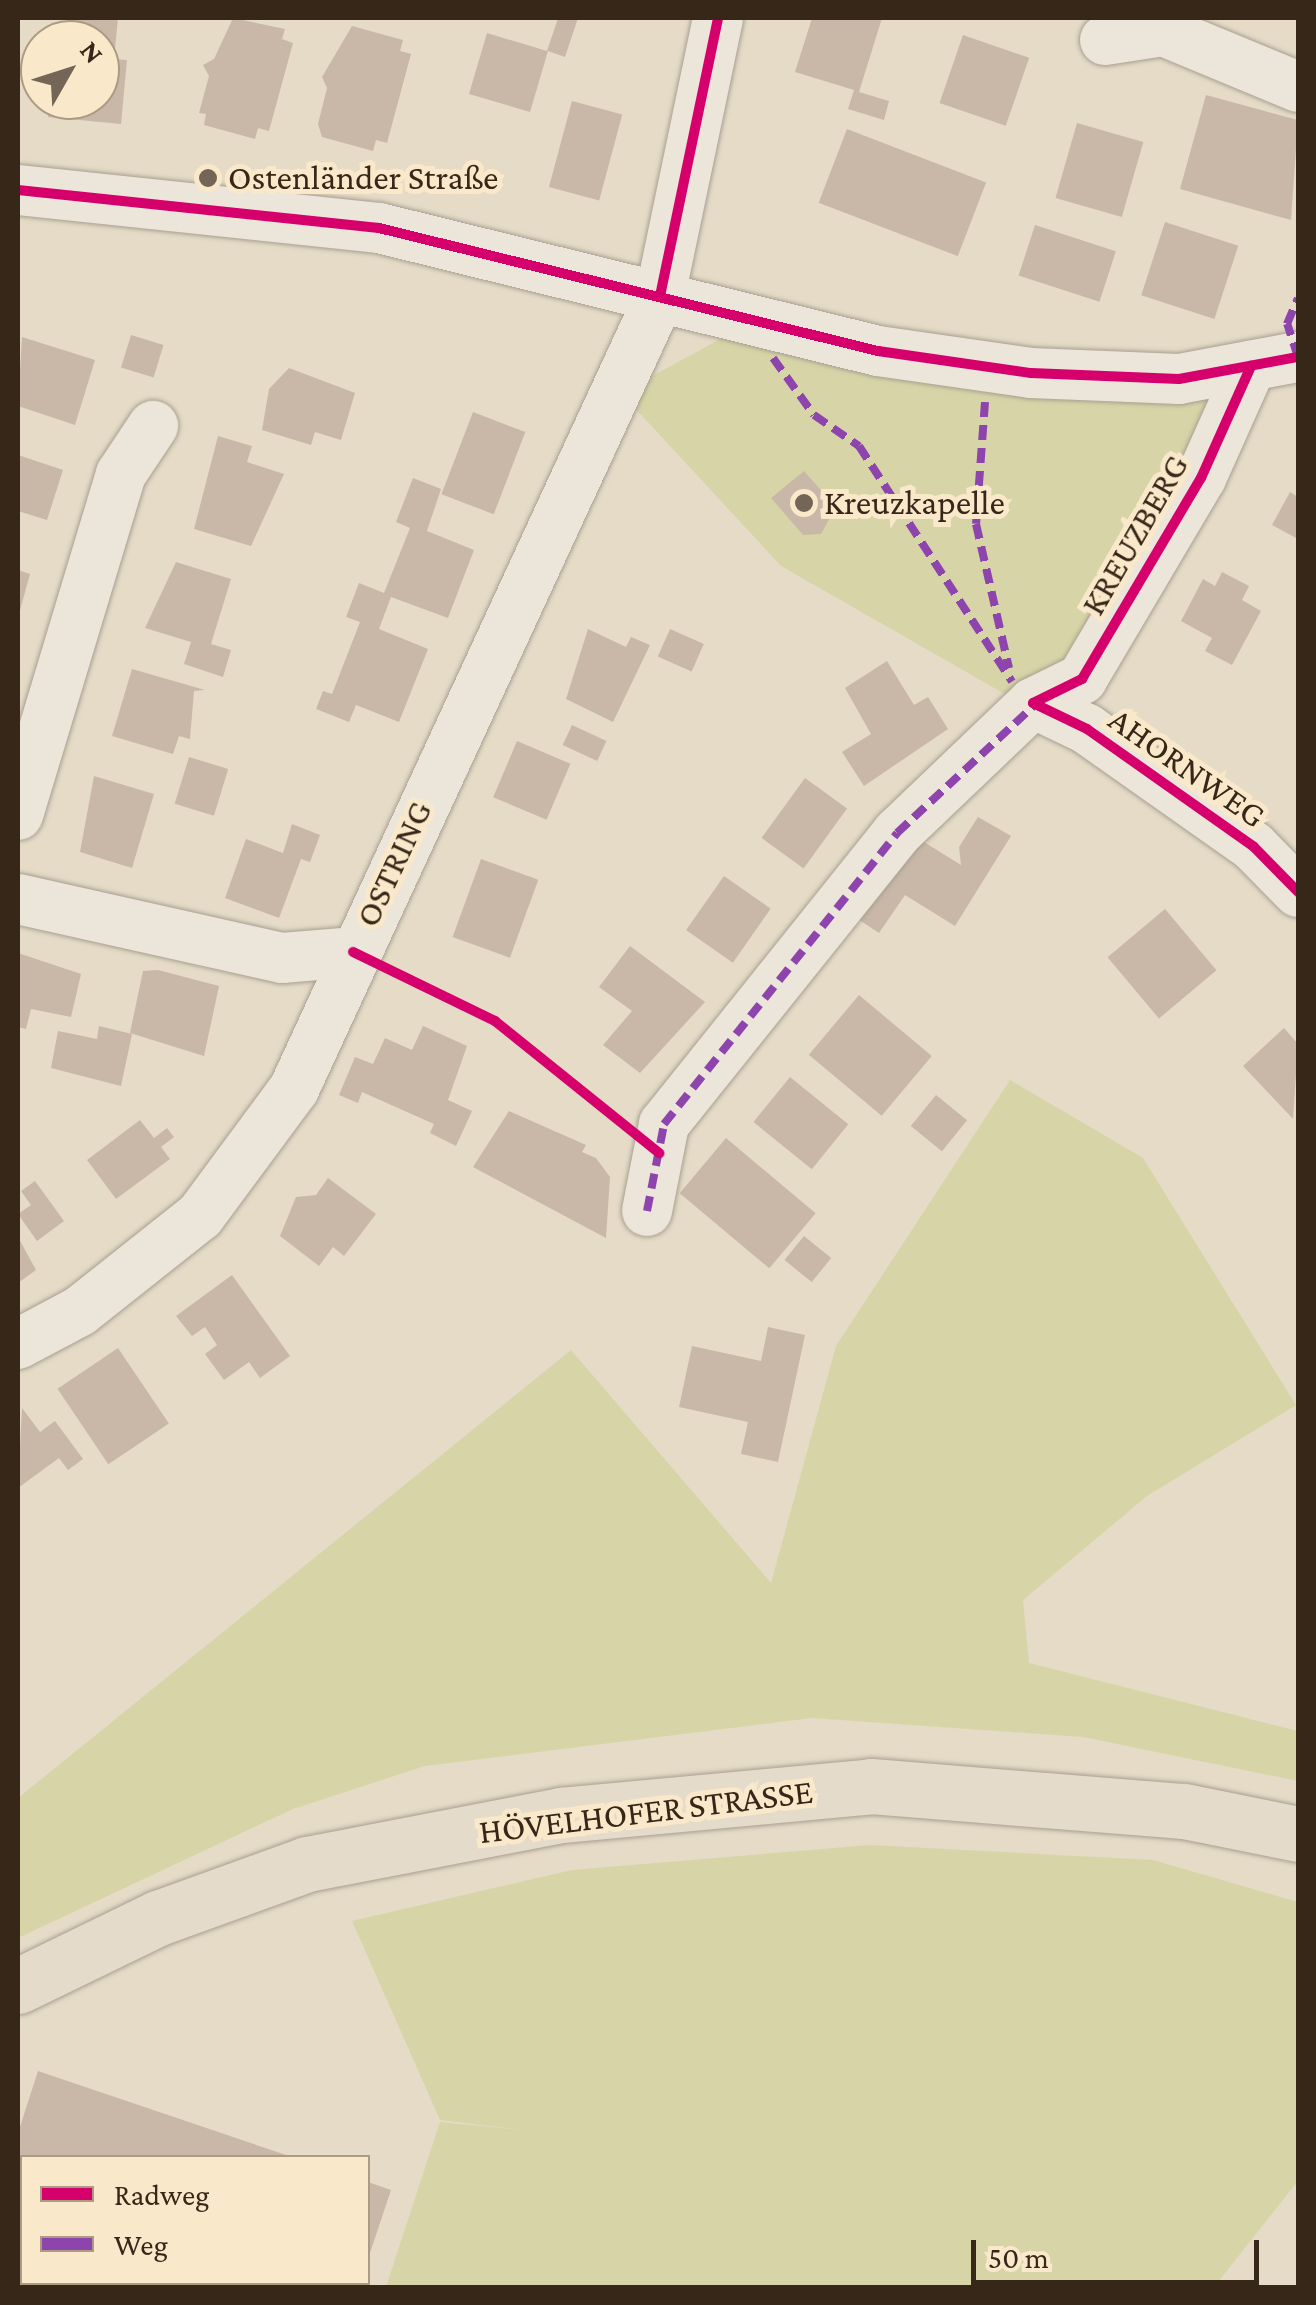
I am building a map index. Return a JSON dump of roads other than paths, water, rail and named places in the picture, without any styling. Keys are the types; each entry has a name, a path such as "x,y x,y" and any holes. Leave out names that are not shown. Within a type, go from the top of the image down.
{"main road":[{"name":"HÖVELHOFER STRASSE","path":"18,1986 158,1918 307,1864 561,1815 871,1786 1184,1811 1298,1834"}],"street":[{"name":"OSTRING","path":"18,1344 80,1311 200,1216 294,1089 353,952 660,296 718,18"},
{"path":"1105,40 1162,31 1298,87"},
{"path":"18,190 379,228 878,351 1030,373 1179,378 1298,357"},
{"name":"KREUZBERG","path":"647,1211 664,1124 897,833 1033,703 1082,679 1201,478 1250,366"},
{"path":"18,815 121,474 153,426"},
{"name":"AHORNWEG","path":"1033,703 1087,730 1254,847 1298,892"},
{"path":"18,900 282,958 353,952"}],"place":[{"name":"Ostenländer Straße","path":"208,178"},
{"name":"Kreuzkapelle","path":"804,503"}]}
